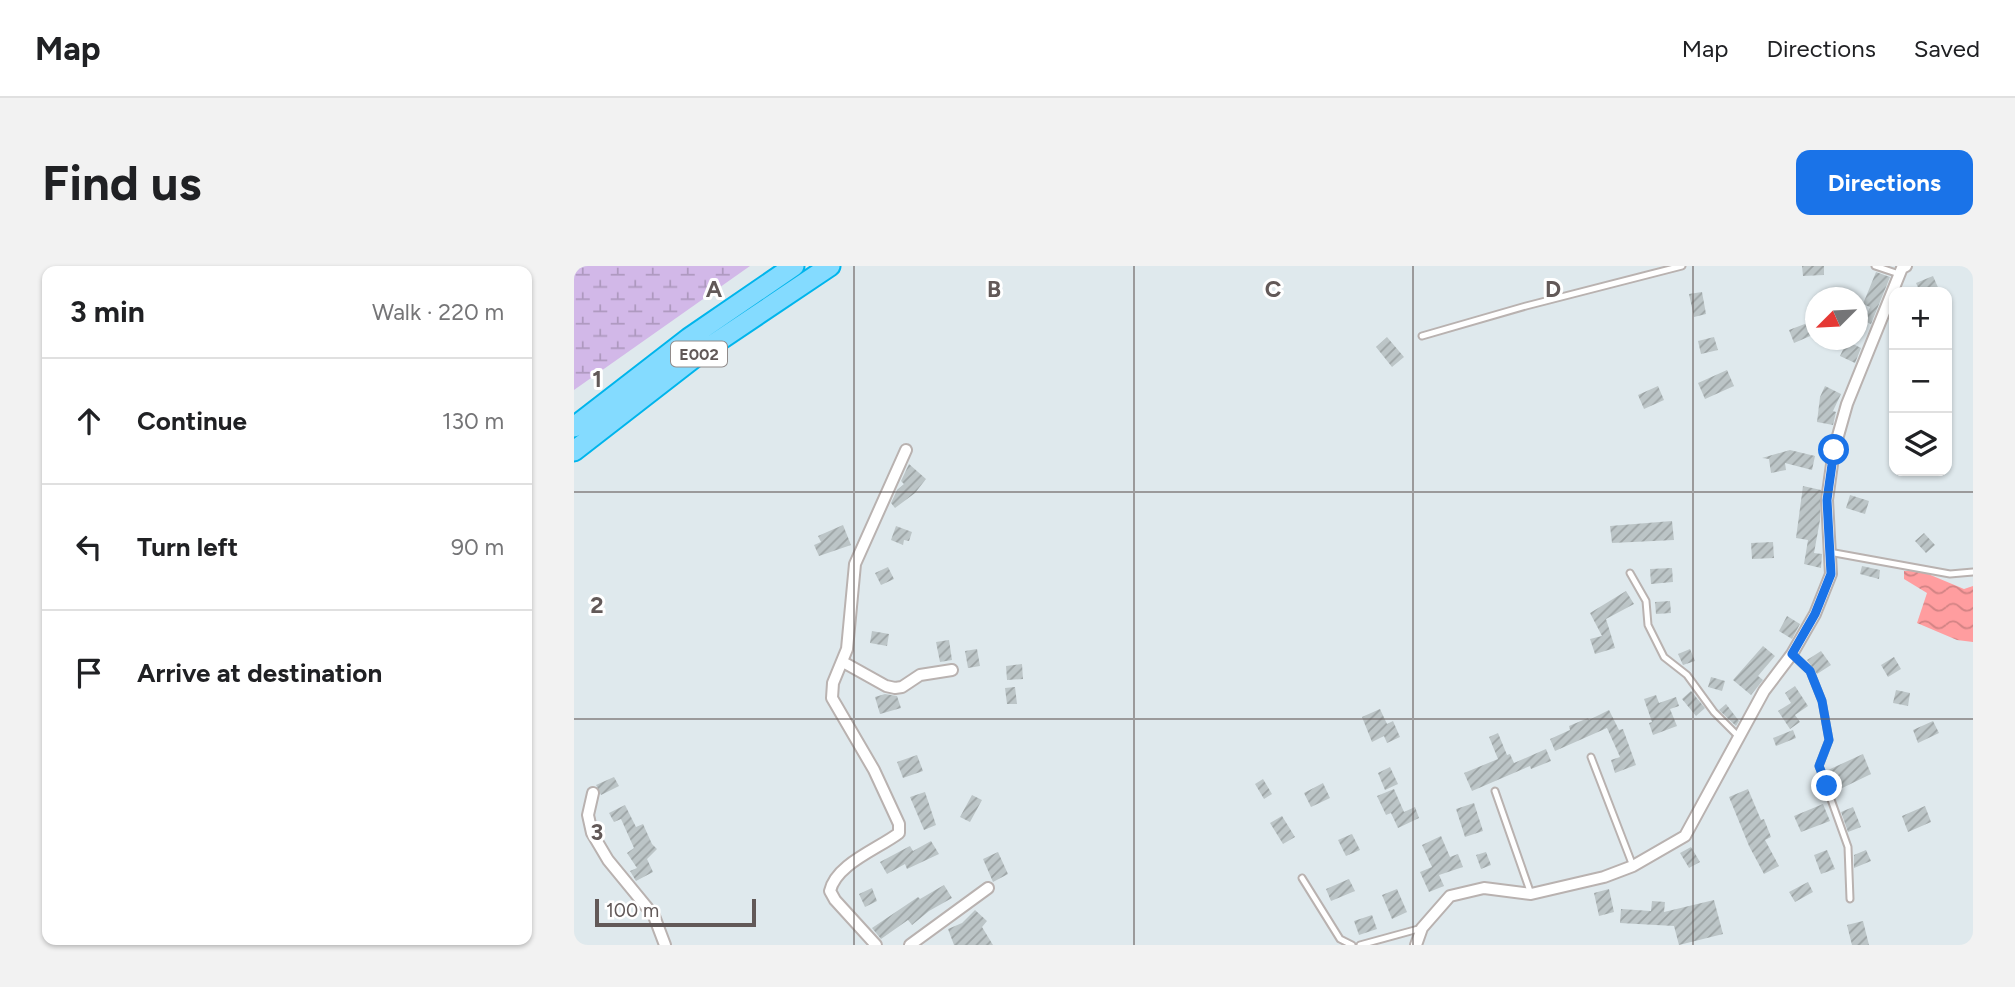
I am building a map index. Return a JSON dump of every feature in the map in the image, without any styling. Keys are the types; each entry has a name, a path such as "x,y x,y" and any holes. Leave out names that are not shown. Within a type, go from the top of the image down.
{"highway":[{"name":"E002","path":"574,426 689,338 794,266"},
{"name":"E002","path":"574,452 699,354 830,266"}],"street":[{"path":"1416,945 1422,928 1450,896 1484,888 1531,894 1604,877 1633,866 1685,836 1764,691 1792,654 1815,614 1831,574 1827,500 1834,450 1847,404 1903,270"},
{"path":"876,945 830,891 832,881 844,869 899,833 899,824 874,770 832,698 833,683 847,649 855,564 906,450"},
{"path":"843,662 886,686 895,688 902,687 920,675 952,670"},
{"path":"593,793 588,815 592,833 608,860 654,916 666,945"},
{"path":"911,945 989,888"}],"lane":[{"path":"1422,336 1682,266"},
{"path":"1875,266 1903,270"},
{"path":"1829,552 1950,573 1973,572"},
{"path":"1630,573 1646,601 1648,625 1664,657 1687,675 1714,712 1738,737"},
{"path":"1792,654 1810,671 1822,701 1829,740 1819,766 1848,847 1850,899"},
{"path":"1591,757 1633,866"},
{"path":"1495,790 1531,894"},
{"path":"1302,878 1340,939 1352,945"},
{"path":"1360,945 1422,928"}],"green space":[{"path":"574,266 750,266 574,390"}],"water":[{"path":"1904,571 1921,571 1964,589 1973,586 1973,642 1957,640 1917,623 1927,593 1904,579"}],"building":[{"path":"1802,266 1824,266 1824,275 1803,276"},
{"path":"1876,272 1890,277 1871,324 1868,323 1868,292"},
{"path":"1933,276 1938,287 1918,287 1916,283"},
{"path":"1702,292 1706,314 1694,317 1689,294"},
{"path":"1805,324 1805,338 1794,343 1789,330"},
{"path":"1387,337 1404,357 1392,367 1376,347"},
{"path":"1714,337 1718,350 1701,354 1698,341"},
{"path":"1843,350 1860,350 1855,363 1840,356"},
{"path":"1727,370 1734,386 1705,399 1698,383"},
{"path":"1658,386 1664,400 1644,409 1638,395"},
{"path":"1825,386 1841,394 1833,411 1836,412 1833,425 1817,422 1820,397"},
{"path":"1790,450 1815,456 1812,470 1785,463 1786,470 1771,473 1769,459 1762,458"},
{"path":"909,464 926,479 915,493 895,508 891,503 897,490 904,484 901,481"},
{"path":"1803,486 1821,490 1820,520 1814,553 1822,554 1821,568 1804,564 1808,540 1796,538"},
{"path":"1850,495 1869,501 1865,514 1846,508"},
{"path":"1672,521 1674,540 1612,543 1610,526"},
{"path":"843,525 851,545 819,556 814,545 821,542 818,536"},
{"path":"896,526 912,532 909,541 904,540 903,545 891,540"},
{"path":"1924,533 1935,545 1926,553 1915,541"},
{"path":"1773,542 1774,558 1752,559 1751,543"},
{"path":"1862,566 1880,570 1879,579 1860,574"},
{"path":"888,567 894,579 881,585 875,573"},
{"path":"1672,568 1673,582 1651,584 1650,569"},
{"path":"1626,591 1634,604 1606,619 1615,648 1595,654 1590,639 1602,636 1590,613"},
{"path":"1670,601 1671,613 1656,614 1655,602"},
{"path":"1787,616 1800,624 1792,639 1779,631"},
{"path":"872,631 889,634 887,646 870,643"},
{"path":"949,640 952,660 940,662 936,642"},
{"path":"1763,646 1775,656 1758,676 1763,680 1751,695 1733,680"},
{"path":"977,649 980,666 968,668 965,651"},
{"path":"1690,649 1695,661 1683,665 1678,654"},
{"path":"1821,651 1831,665 1817,674 1807,660"},
{"path":"1894,657 1901,669 1888,677 1881,665"},
{"path":"1022,664 1023,679 1007,680 1006,666"},
{"path":"1711,677 1725,681 1722,691 1708,687"},
{"path":"1795,686 1808,706 1795,715 1800,722 1790,729 1778,711 1791,703 1785,693"},
{"path":"1015,687 1017,704 1007,704 1005,688"},
{"path":"1896,690 1910,693 1908,706 1893,703"},
{"path":"1691,691 1705,708 1696,716 1682,699"},
{"path":"885,694 897,696 901,708 880,714 875,697"},
{"path":"1656,695 1659,703 1676,697 1679,706 1670,709 1677,726 1653,735 1649,723 1652,722 1644,699"},
{"path":"1726,704 1739,721 1736,726 1719,710"},
{"path":"1380,709 1387,724 1393,721 1400,737 1387,743 1384,736 1372,742 1362,717"},
{"path":"1609,710 1619,730 1623,729 1636,765 1615,773 1611,760 1620,757 1607,728 1555,751 1550,739 1570,730 1569,726"},
{"path":"1933,721 1939,733 1918,743 1913,730"},
{"path":"1793,730 1796,738 1776,746 1773,738"},
{"path":"1498,733 1507,755 1510,754 1514,763 1546,749 1551,761 1531,769 1530,766 1472,791 1464,773 1498,759 1489,737"},
{"path":"1863,754 1871,774 1834,792 1826,771"},
{"path":"917,755 923,771 903,778 897,762"},
{"path":"1390,767 1398,784 1385,790 1378,773"},
{"path":"614,777 619,786 601,795 596,785"},
{"path":"1263,779 1272,794 1264,799 1255,784"},
{"path":"1323,783 1330,798 1311,807 1304,793"},
{"path":"1394,789 1404,812 1415,807 1419,818 1398,828 1391,813 1386,815 1377,796"},
{"path":"1748,789 1761,820 1764,819 1771,837 1765,840 1779,866 1764,874 1729,797"},
{"path":"925,792 936,825 924,830 910,797"},
{"path":"972,795 982,800 970,822 960,817"},
{"path":"1474,803 1483,831 1465,837 1456,809"},
{"path":"1823,804 1830,821 1801,832 1794,816"},
{"path":"625,805 636,827 643,824 657,849 647,859 653,872 636,881 630,871 637,868 627,853 634,848 621,819 614,822 609,813"},
{"path":"1925,806 1931,822 1908,832 1902,816"},
{"path":"1853,807 1861,827 1848,832 1841,812"},
{"path":"1282,816 1295,837 1283,844 1270,823"},
{"path":"1352,834 1360,850 1346,856 1338,840"},
{"path":"1441,836 1450,857 1458,854 1463,867 1439,875 1444,886 1429,892 1420,872 1432,867 1422,845"},
{"path":"931,841 939,854 907,869 905,864 887,874 880,862 910,846 913,851"},
{"path":"1691,847 1700,862 1689,868 1680,853"},
{"path":"1827,850 1835,869 1821,874 1814,855"},
{"path":"1866,850 1871,861 1854,868 1854,855"},
{"path":"998,852 1008,874 993,882 983,859"},
{"path":"1486,852 1491,865 1481,869 1476,855"},
{"path":"1349,879 1355,891 1331,901 1326,889"},
{"path":"1808,882 1813,892 1795,902 1789,892"},
{"path":"944,885 952,898 912,925 908,920 881,939 872,928 918,897 920,899"},
{"path":"872,888 877,901 865,907 859,894"},
{"path":"1397,889 1407,912 1392,919 1382,895"},
{"path":"1609,889 1614,912 1599,916 1594,893"},
{"path":"1714,900 1723,934 1679,945 1674,926 1620,923 1621,909 1651,911 1652,901 1665,902 1664,912"},
{"path":"975,910 987,921 982,927 993,945 954,945 948,929 962,923"},
{"path":"1372,915 1377,929 1359,935 1354,921"},
{"path":"1863,921 1869,945 1852,945 1847,925"}],"route":[{"path":"1827,786 1819,766 1829,740 1822,701 1810,671 1792,654 1815,614 1831,574 1827,500 1834,450"}]}
